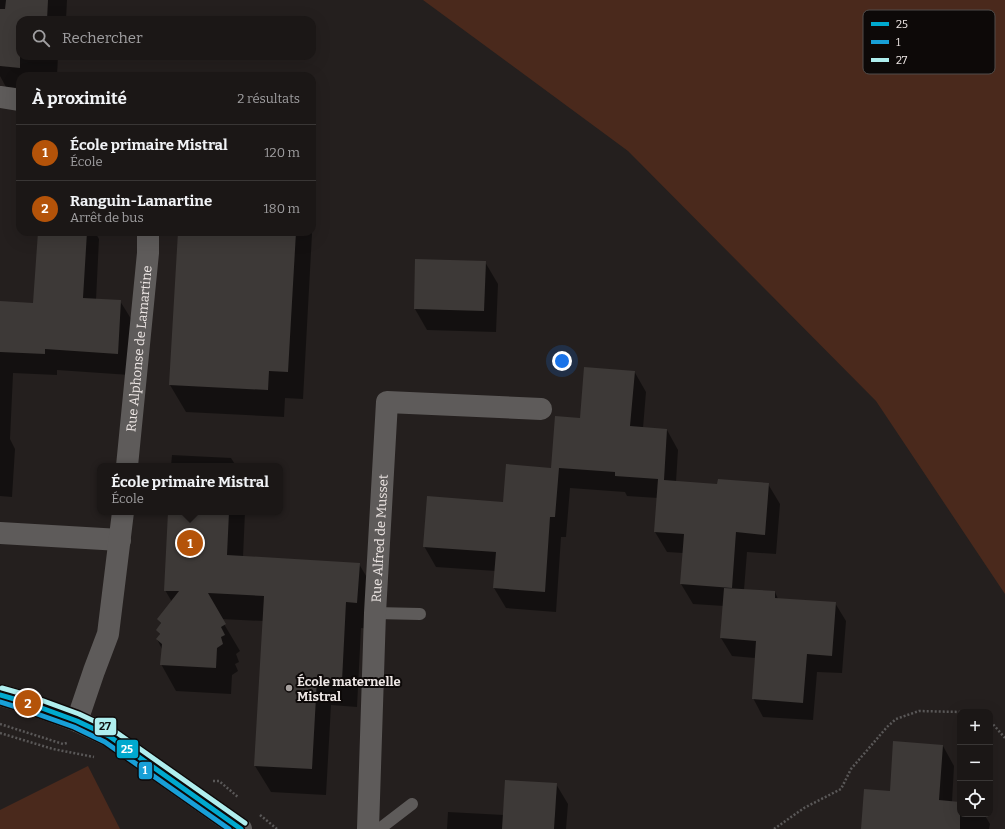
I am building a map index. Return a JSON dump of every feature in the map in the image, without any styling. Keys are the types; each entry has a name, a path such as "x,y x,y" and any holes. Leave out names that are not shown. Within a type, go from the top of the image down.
{"street":[{"path":"0,96 16,99"},
{"name":"Rue Alphonse de Lamartine","path":"127,463 148,253 148,236"},
{"name":"Rue Alfred de Musset","path":"368,829 375,613 387,402 541,409"},
{"path":"77,721 108,634 122,515"},
{"path":"0,533 120,540"},
{"path":"0,695 28,703 77,721 109,736 241,829"}],"lane":[{"path":"375,613 420,614"},
{"path":"374,829 382,827 412,804"}],"path":[{"path":"774,829 804,808 841,789 852,770 887,727 896,719 919,711 957,712"},
{"path":"993,724 1005,738"},
{"path":"0,733 53,749 93,756"}],"shaded area":[{"path":"423,0 1005,0 1005,594 876,401 628,151"},
{"path":"88,766 120,829 0,829 0,810"}],"building":[{"path":"6,0 48,0 47,16 16,16 16,60 20,60 20,68 0,66 0,9 5,9"},
{"path":"38,236 87,236 83,298 121,300 118,354 45,349 45,354 0,352 0,301 33,303"},
{"path":"178,236 296,236 288,372 269,371 268,390 169,385"},
{"path":"415,259 486,261 484,311 414,309"},
{"path":"584,367 635,371 630,426 667,429 664,480 717,484 718,479 769,483 765,535 736,532 732,588 680,584 684,534 654,532 658,479 615,476 615,472 559,468 555,517 550,517 545,592 493,588 496,552 423,547 427,496 503,502 506,464 551,468 555,416 580,418"},
{"path":"168,515 229,515 227,555 360,563 357,603 346,602 342,681 317,679 312,769 254,766 264,596 208,593 226,624 221,627 225,635 221,637 223,644 217,648 216,668 160,665 162,644 156,639 160,634 156,630 161,623 157,619 179,591 164,591"},
{"path":"724,588 775,591 775,598 836,602 832,656 807,654 803,703 752,699 756,641 720,638"},
{"path":"893,741 943,745 939,800 957,802 957,817 960,817 960,829 861,829 864,789 890,791"},
{"path":"505,780 557,783 554,829 502,829"}],"transit line":[{"name":"27","path":"2,688 30,696 79,714 113,730 245,823"},
{"name":"25","path":"0,695 28,703 77,721 109,736 241,829"},
{"name":"1","path":"0,702 74,727 105,742 229,829"}],"place":[{"name":"École primaire Mistral","path":"190,543"},
{"name":"École maternelle Mistral","path":"289,688"},
{"name":"Ranguin-Lamartine","path":"28,703"}]}
